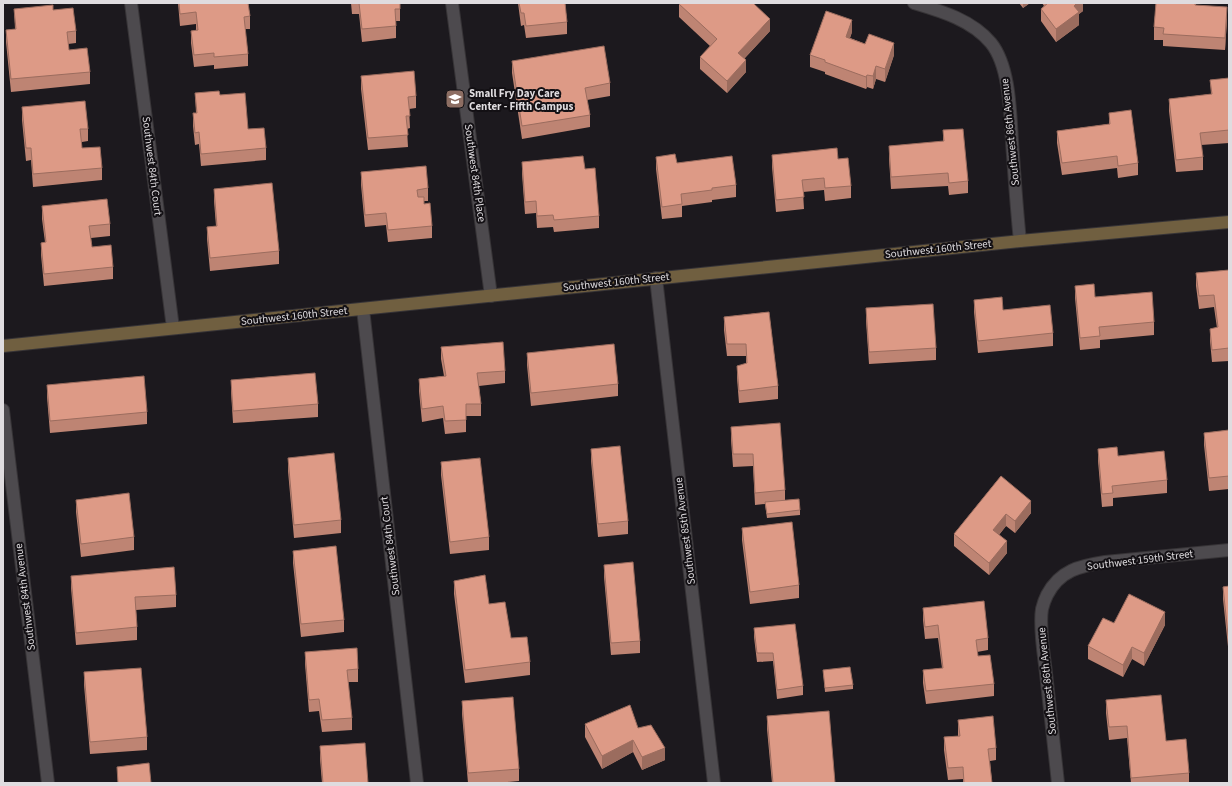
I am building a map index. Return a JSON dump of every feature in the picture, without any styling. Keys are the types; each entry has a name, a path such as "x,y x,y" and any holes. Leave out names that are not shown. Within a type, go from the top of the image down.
{"street":[{"name":"Southwest 84th Court","path":"131,3 173,328"},
{"name":"Southwest 84th Place","path":"452,3 491,296"},
{"name":"Southwest 86th Avenue","path":"914,3 964,21 978,30 991,43 1000,57 1008,94 1020,240"},
{"name":"Southwest 160th Street","path":"3,346 1020,240 1229,222"},
{"name":"Southwest 85th Avenue","path":"656,278 714,783"},
{"name":"Southwest 84th Court","path":"362,309 417,783"},
{"name":"Southwest 84th Avenue","path":"3,410 48,783"},
{"name":"Southwest 159th Street","path":"1055,582 1064,574 1085,565 1229,550"},
{"name":"Southwest 86th Avenue","path":"1055,582 1047,595 1042,609 1042,622 1043,653 1058,783"}],"building":[{"path":"179,3 248,3 250,16 244,17 248,54 214,57 214,53 194,55 191,31 198,30 196,12 180,14"},
{"path":"359,3 400,3 400,9 395,9 396,26 362,29"},
{"path":"519,3 565,3 567,22 526,26 524,13 521,13"},
{"path":"753,3 770,19 738,53 746,60 727,81 700,57 717,39 679,4"},
{"path":"1048,3 1077,3 1074,6 1079,12 1056,29 1041,9"},
{"path":"1156,3 1195,3 1195,5 1227,7 1225,38 1163,34 1164,28 1154,27"},
{"path":"53,5 53,10 73,8 76,31 67,32 69,50 87,48 90,72 11,79 6,30 16,29 14,9"},
{"path":"826,11 852,20 846,37 865,44 869,34 894,43 885,69 876,66 873,76 867,75 866,77 810,55"},
{"path":"604,46 610,83 585,88 590,115 522,126 512,61"},
{"path":"414,71 416,96 408,97 410,116 406,116 408,135 368,138 361,76"},
{"path":"1229,78 1229,130 1200,133 1203,157 1176,160 1169,99 1212,94 1210,80"},
{"path":"219,91 220,95 245,93 248,129 264,128 266,148 201,154 199,132 195,133 193,113 197,113 195,93"},
{"path":"85,101 88,129 80,129 82,148 100,147 102,168 33,174 31,148 26,148 22,107"},
{"path":"1131,110 1138,163 1118,166 1117,156 1062,163 1057,131 1110,124 1109,113"},
{"path":"963,129 968,181 949,183 948,173 891,177 889,146 944,141 943,130"},
{"path":"837,148 838,159 848,158 851,186 825,188 824,178 802,180 804,197 776,200 772,155"},
{"path":"675,154 677,163 732,156 736,185 681,194 682,204 662,207 656,157"},
{"path":"583,156 585,169 595,168 599,216 554,220 553,215 537,216 536,201 525,202 522,162"},
{"path":"426,166 428,188 417,190 418,197 424,197 424,204 430,203 432,226 388,230 386,213 365,215 361,172"},
{"path":"272,183 279,251 210,258 207,227 217,226 214,189"},
{"path":"107,199 110,224 89,226 92,247 111,245 113,267 44,274 41,243 46,242 42,206"},
{"path":"1229,270 1229,348 1212,350 1210,329 1218,327 1214,295 1199,296 1196,273"},
{"path":"1094,284 1095,297 1152,292 1154,322 1099,327 1100,336 1080,338 1075,286"},
{"path":"1002,297 1003,310 1050,305 1053,333 978,341 974,300"},
{"path":"933,304 936,348 869,352 866,308"},
{"path":"769,312 778,386 739,391 737,366 747,363 746,344 727,344 724,317"},
{"path":"503,342 505,371 477,373 481,404 466,404 466,420 445,421 443,406 422,409 419,379 446,376 441,347"},
{"path":"614,344 618,384 531,393 527,353"},
{"path":"315,373 318,404 233,411 231,380"},
{"path":"144,376 147,412 50,421 47,385"},
{"path":"780,423 785,490 755,493 753,454 733,454 731,427"},
{"path":"1229,430 1229,476 1209,478 1204,433"},
{"path":"620,446 628,521 598,524 591,449"},
{"path":"1117,447 1118,456 1164,451 1167,480 1112,486 1113,493 1102,494 1098,449"},
{"path":"334,453 341,520 294,525 288,458"},
{"path":"480,458 489,537 450,542 441,462"},
{"path":"1001,476 1031,501 1015,521 1006,514 993,530 1007,541 989,563 954,534"},
{"path":"129,493 134,537 81,544 76,500"},
{"path":"799,499 800,510 767,514 765,502"},
{"path":"792,522 799,585 750,592 742,528"},
{"path":"336,546 344,620 301,624 293,551"},
{"path":"633,562 640,641 611,643 604,565"},
{"path":"174,567 176,595 135,597 137,627 76,633 71,576"},
{"path":"485,575 489,604 505,602 511,638 527,637 530,662 465,670 454,581"},
{"path":"1229,586 1229,644 1223,587"},
{"path":"1129,594 1165,612 1144,653 1132,647 1123,665 1088,646 1103,618 1114,623"},
{"path":"984,601 988,638 976,640 978,656 990,655 994,684 926,691 923,670 943,668 938,625 925,627 923,608"},
{"path":"795,624 803,686 777,690 773,653 757,653 754,628"},
{"path":"357,648 358,669 347,670 352,718 322,720 319,699 309,700 305,652"},
{"path":"850,667 853,685 825,688 823,670"},
{"path":"141,668 147,737 90,742 84,672"},
{"path":"1161,695 1166,741 1186,739 1189,773 1131,778 1127,726 1109,727 1106,700"},
{"path":"513,697 519,769 468,773 462,701"},
{"path":"630,705 638,728 651,725 665,748 642,757 633,740 602,756 585,724"},
{"path":"829,711 835,783 773,783 767,716"},
{"path":"993,716 996,748 988,749 992,783 964,783 963,767 948,768 944,737 960,736 958,720"},
{"path":"365,743 368,783 323,783 320,746"},
{"path":"149,763 151,783 118,783 117,767"}],"place":[{"name":"Small Fry Day Care Center - Fifth Campus","path":"455,99"}]}
